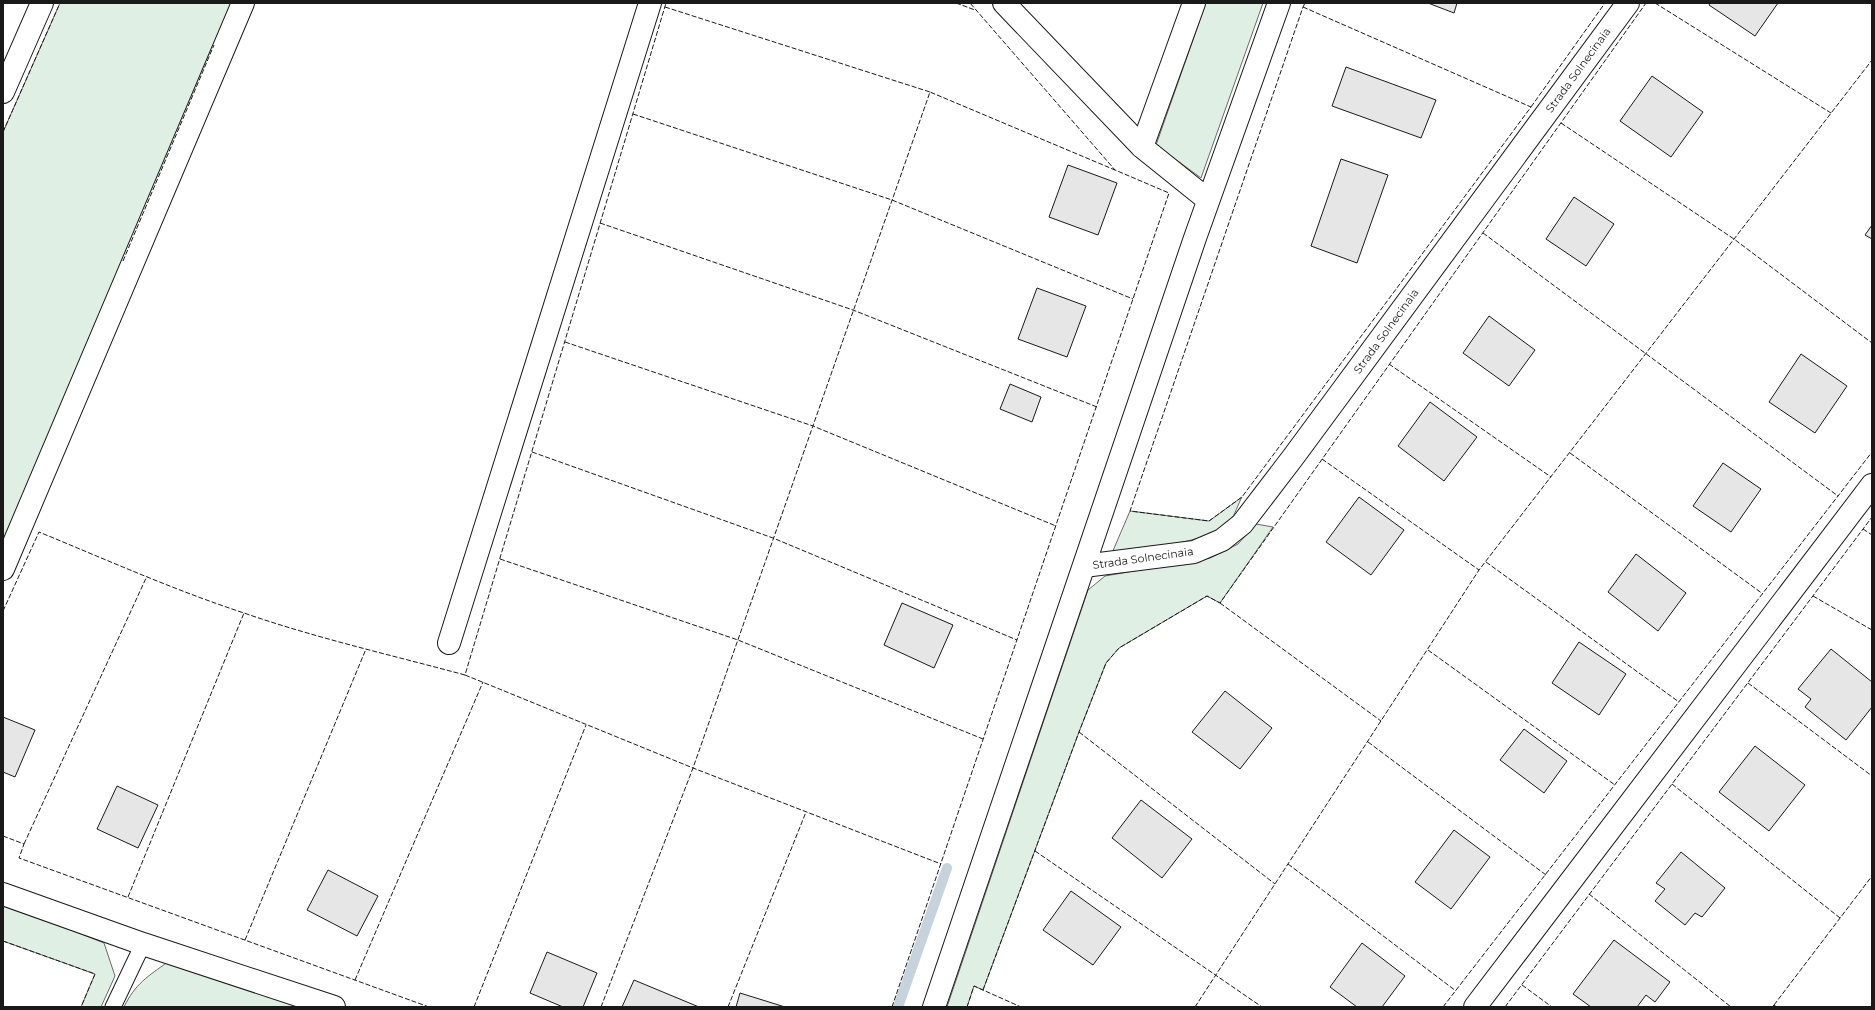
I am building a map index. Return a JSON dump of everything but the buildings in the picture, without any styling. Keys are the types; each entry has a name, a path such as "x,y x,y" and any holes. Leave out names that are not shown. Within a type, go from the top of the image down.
{"street":[{"path":"3,92 42,3"},
{"path":"3,569 243,3"},
{"path":"449,643 650,3"},
{"path":"1004,3 1142,147 1208,200"},
{"path":"1142,147 1194,3"},
{"path":"934,1007 1208,200 1279,3"},
{"name":"Strada Solnecinaia","path":"1084,566 1194,552 1222,540 1242,524 1294,456 1628,3"},
{"path":"1475,1007 1872,485"},
{"path":"3,894 143,944 334,1007"}],"lane":[{"path":"113,1007 143,944"}],"green space":[{"path":"60,3 231,3 3,544 3,132"},
{"path":"1206,3 1263,3 1201,178 1156,145"},
{"path":"1242,497 1230,521 1221,529 1192,540 1174,544 1112,553 1130,511 1209,521"},
{"path":"1256,524 1273,527 1220,603 1207,596 1119,648 1106,663 983,990 974,986 967,1007 947,1007 1088,590 1105,576 1210,558 1238,544"},
{"path":"3,903 104,943 115,976 101,1007 81,1007 95,974 3,941"},
{"path":"168,962 301,1007 124,1007 137,986"}],"waterway":[{"path":"898,1007 947,868"}],"fence":[{"path":"3,132 60,3"},
{"path":"3,611 39,532 166,585 244,613 326,638 465,675 666,3"},
{"path":"956,3 975,10"},
{"path":"892,1007 1169,193 1115,170 970,3"},
{"path":"1303,7 1531,107 1242,497 1209,521 1130,511 1303,7 1305,3"},
{"path":"1531,107 1605,3"},
{"path":"983,990 1106,663 1119,648 1207,596 1220,603 1646,3"},
{"path":"1655,3 1831,113"},
{"path":"665,7 930,92"},
{"path":"123,261 214,45"},
{"path":"1195,1007 1479,570 1872,60"},
{"path":"601,1007 693,768 930,92 1115,170"},
{"path":"633,114 892,200 1133,299"},
{"path":"1561,123 1734,239 1872,343"},
{"path":"600,223 853,310 1097,407"},
{"path":"1483,233 1838,496"},
{"path":"565,342 813,426 1056,526"},
{"path":"1389,364 1551,477"},
{"path":"532,452 773,538 1017,640"},
{"path":"1443,1007 1872,452"},
{"path":"1570,453 1763,594"},
{"path":"1322,459 1479,570"},
{"path":"1505,1007 1872,517"},
{"path":"1863,529 1872,535"},
{"path":"500,559 738,640 983,739"},
{"path":"1486,562 1679,702"},
{"path":"24,844 147,576"},
{"path":"1813,596 1872,630"},
{"path":"1220,603 1381,721"},
{"path":"128,897 244,613"},
{"path":"245,940 366,649"},
{"path":"1428,650 1615,785"},
{"path":"465,675 693,768 941,864"},
{"path":"355,980 483,682"},
{"path":"1748,683 1872,776"},
{"path":"474,1007 586,725"},
{"path":"1079,732 1275,884"},
{"path":"1368,742 1546,875"},
{"path":"1672,784 1840,918"},
{"path":"728,1007 806,812"},
{"path":"3,836 24,844 19,858 429,1007"},
{"path":"1035,851 1262,1007"},
{"path":"1288,864 1456,991"},
{"path":"1774,1005 1872,876"},
{"path":"1589,894 1731,1007"},
{"path":"3,941 95,974 81,1007"},
{"path":"1522,985 1552,1007"},
{"path":"967,1007 974,986 1021,1007"},
{"path":"1772,1007 1774,1005 1777,1007"}]}
